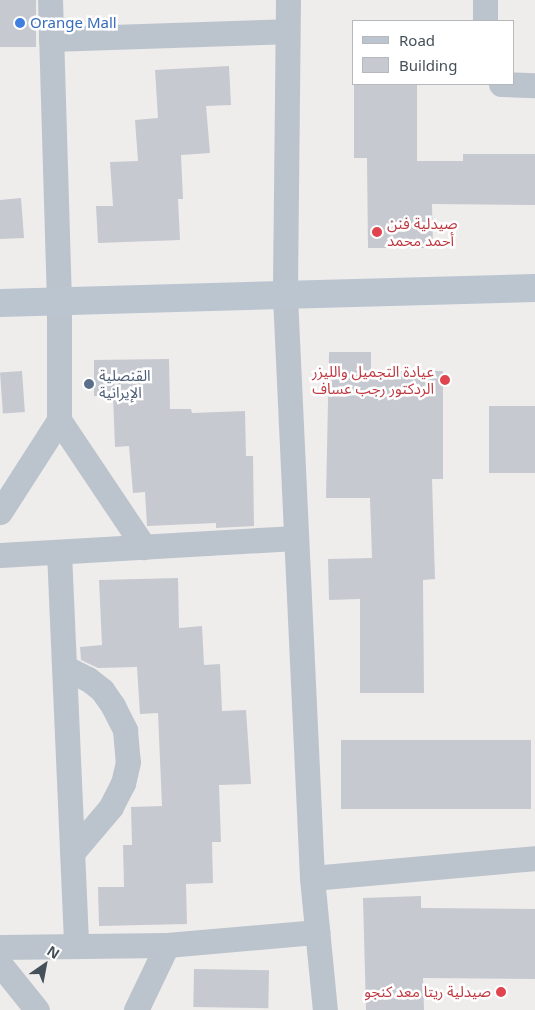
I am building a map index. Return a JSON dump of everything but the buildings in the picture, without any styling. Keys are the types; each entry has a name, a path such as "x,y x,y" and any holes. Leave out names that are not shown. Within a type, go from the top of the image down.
{"street":[{"path":"0,512 59,420 60,302 50,0"},
{"path":"288,0 285,296 312,878 325,1010"},
{"path":"485,0 485,20"},
{"path":"51,39 287,31"},
{"path":"515,84 535,85"},
{"path":"0,303 535,288"},
{"path":"59,420 144,547"},
{"path":"0,555 296,538"},
{"path":"59,552 76,946"},
{"path":"64,667 95,684 113,706 126,730 128,762 123,783 111,807 72,853"},
{"path":"312,878 535,858"},
{"path":"0,947 167,945 317,932"},
{"path":"136,1010 167,945"},
{"path":"0,964 36,1010"}],"place":[{"name":"Orange Mall","path":"20,23"},
{"name":"صيدلية فنن أحمد محمد","path":"377,232"},
{"name":"عيادة التجميل والليزر الردكتور رجب عساف","path":"445,380"},
{"name":"القنصلية الإيرانية","path":"89,384"},
{"name":"صيدلية ريتا معد كنجو","path":"501,992"}]}
